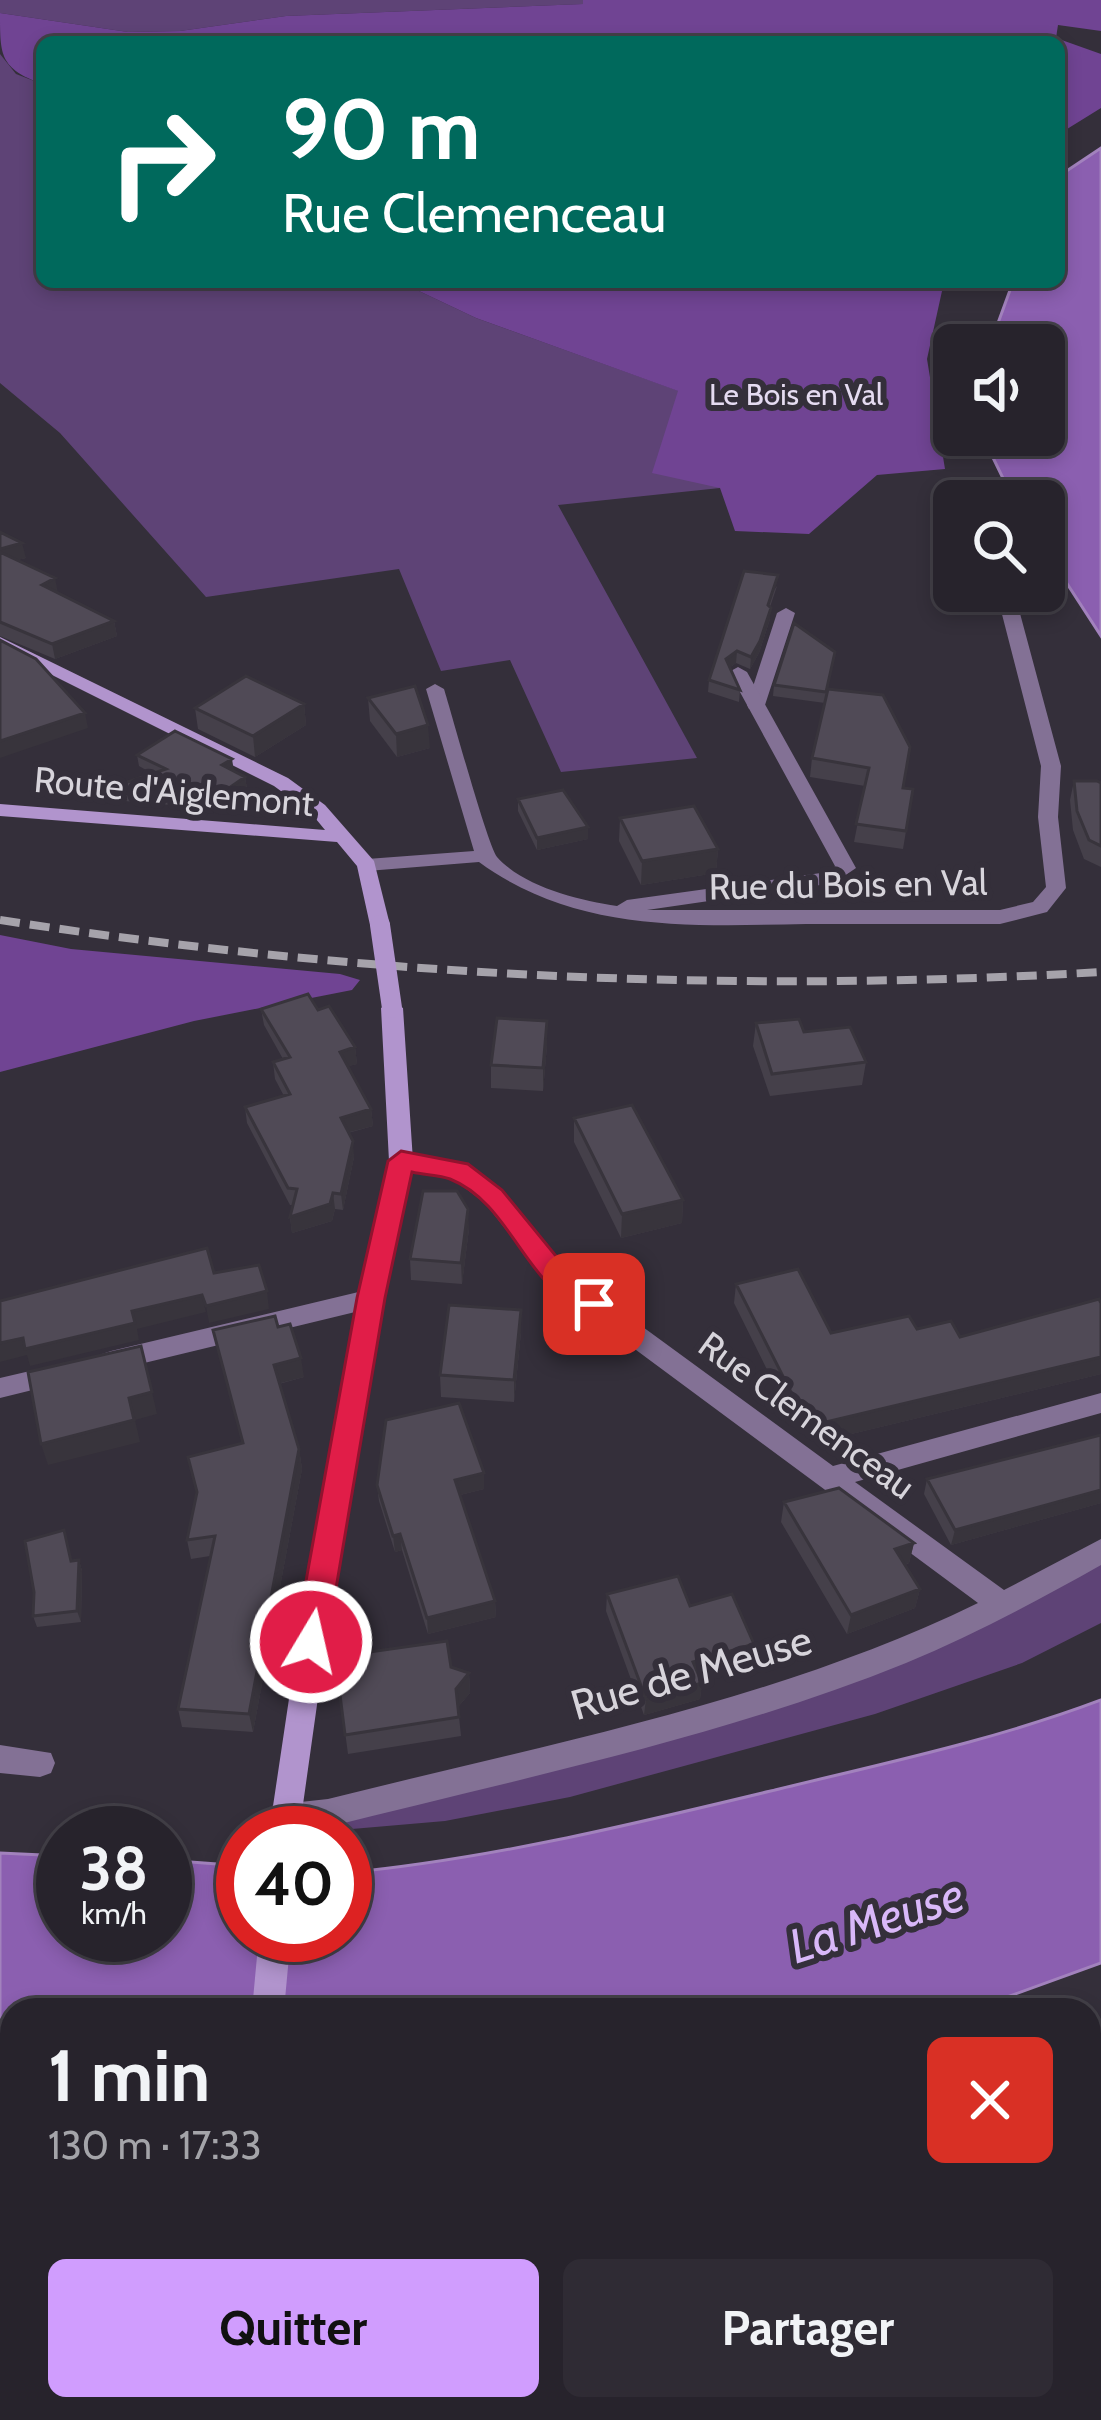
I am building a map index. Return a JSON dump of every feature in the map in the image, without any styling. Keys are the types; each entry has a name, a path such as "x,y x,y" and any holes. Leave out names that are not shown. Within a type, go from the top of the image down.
{"street":[{"name":"Rue du Bois en Val","path":"483,856 513,882 559,900 656,918 978,917 1040,907 1056,888 1048,817 1052,766 1011,612"},
{"path":"756,705 786,613"},
{"path":"0,642 281,782 318,809 367,865 392,1008 401,1161 371,1298 287,1806"},
{"path":"615,913 625,906 834,877 846,868 738,672"},
{"path":"367,865 483,856 435,689"},
{"name":"Route d'Aiglemont","path":"0,810 343,837"},
{"name":"Rue Clemenceau","path":"401,1161 459,1171 493,1197 560,1280 1003,1605"},
{"path":"0,1388 371,1298"},
{"path":"832,1477 1101,1403"},
{"name":"Rue de Meuse","path":"356,1806 670,1726 865,1665 1003,1605 1101,1551"},
{"path":"0,1759 40,1762"},
{"path":"269,1998 272,1962"}],"shaded area":[{"path":"0,0 583,0 584,4 286,16 180,31 128,32 0,13"},
{"path":"0,54 16,74 36,82 36,288 413,288 476,318 679,391 720,488 558,505 697,758 561,772 510,660 441,671 399,569 206,597 60,433 0,383"},
{"path":"1101,1551 1101,1623 1022,1663 875,1714 570,1797 445,1821 372,1827 372,1806 353,1806 865,1665"}],"green space":[{"path":"583,0 1101,0 1101,31 1058,25 1056,36 36,36 36,81 10,66 1,40 0,13 128,32 180,31 286,16 583,4"},
{"path":"1065,41 1101,54 1101,108 1065,130"},
{"name":"Le Bois en Val","path":"413,288 943,288 927,359 933,396 933,456 943,456 945,469 877,475 809,534 735,531 720,488 652,473 678,391 476,318"},
{"path":"0,935 71,949 340,974 360,980 352,990 194,1021 0,1072"}],"water":[{"path":"1101,148 1101,636 1065,580 1065,480 1004,480 992,456 1065,456 1065,324 998,324 1011,288 1065,288 1065,172"},
{"name":"La Meuse","path":"1101,1700 1101,1963 1004,1998 0,1998 0,1853 36,1855 36,1962 192,1962 192,1862 216,1864 216,1962 372,1962 372,1870 508,1850 939,1750"}],"building":[{"path":"0,532 22,543 0,549"},
{"path":"0,552 55,578 42,585 114,621 52,644 0,622"},
{"path":"744,571 778,575 771,608 751,657 737,651 726,659 740,690 709,680"},
{"path":"794,623 835,652 826,692 774,685"},
{"path":"0,640 36,659 85,713 0,741"},
{"path":"246,676 304,704 253,736 195,708"},
{"path":"415,686 428,725 396,734 368,698"},
{"path":"828,689 883,695 910,747 903,788 913,789 906,831 856,824 869,768 812,758"},
{"path":"175,731 232,759 222,765 245,777 216,797 110,788 166,769 137,755"},
{"path":"1074,781 1101,783 1101,846 1089,840 1077,811"},
{"path":"563,790 588,827 537,838 518,799"},
{"path":"694,806 718,849 642,861 620,818"},
{"path":"308,994 318,1010 329,1006 355,1047 340,1052 371,1109 341,1118 353,1141 341,1194 333,1193 330,1204 290,1217 297,1189 288,1188 245,1107 290,1094 273,1062 290,1057 261,1009"},
{"path":"497,1018 547,1021 543,1068 491,1065"},
{"path":"799,1019 804,1032 850,1027 866,1062 772,1074 756,1023"},
{"path":"632,1105 683,1200 622,1214 574,1118"},
{"path":"423,1191 457,1191 468,1209 461,1263 410,1259"},
{"path":"207,1248 214,1273 259,1265 267,1291 206,1306 202,1295 132,1311 135,1323 25,1349 23,1338 0,1343 0,1301"},
{"path":"798,1269 831,1333 909,1316 917,1329 951,1321 960,1337 1099,1299 1101,1357 826,1422 794,1398 736,1284"},
{"path":"449,1305 521,1310 514,1380 440,1375"},
{"path":"275,1316 278,1327 290,1324 301,1358 274,1365 299,1449 249,1714 178,1709 215,1536 187,1540 197,1492 188,1457 243,1443 213,1330"},
{"path":"141,1346 152,1392 129,1398 134,1420 41,1444 28,1372"},
{"path":"459,1403 484,1473 455,1480 495,1601 427,1618 400,1534 393,1536 377,1485 386,1420"},
{"path":"1101,1435 1101,1490 955,1530 927,1479"},
{"path":"839,1488 914,1543 895,1549 920,1589 851,1615 784,1502"},
{"path":"64,1530 71,1561 79,1560 77,1611 33,1616 25,1541"},
{"path":"678,1576 690,1606 732,1594 754,1644 693,1662 702,1683 646,1699 607,1594"},
{"path":"447,1641 451,1667 469,1673 456,1689 459,1717 345,1735 338,1679 348,1655"}],"railway":[{"path":"0,920 276,955 549,976 824,981 1101,972"}],"route":[{"path":"311,1642 371,1298 401,1161 459,1171 493,1197 560,1280 594,1304"}]}
